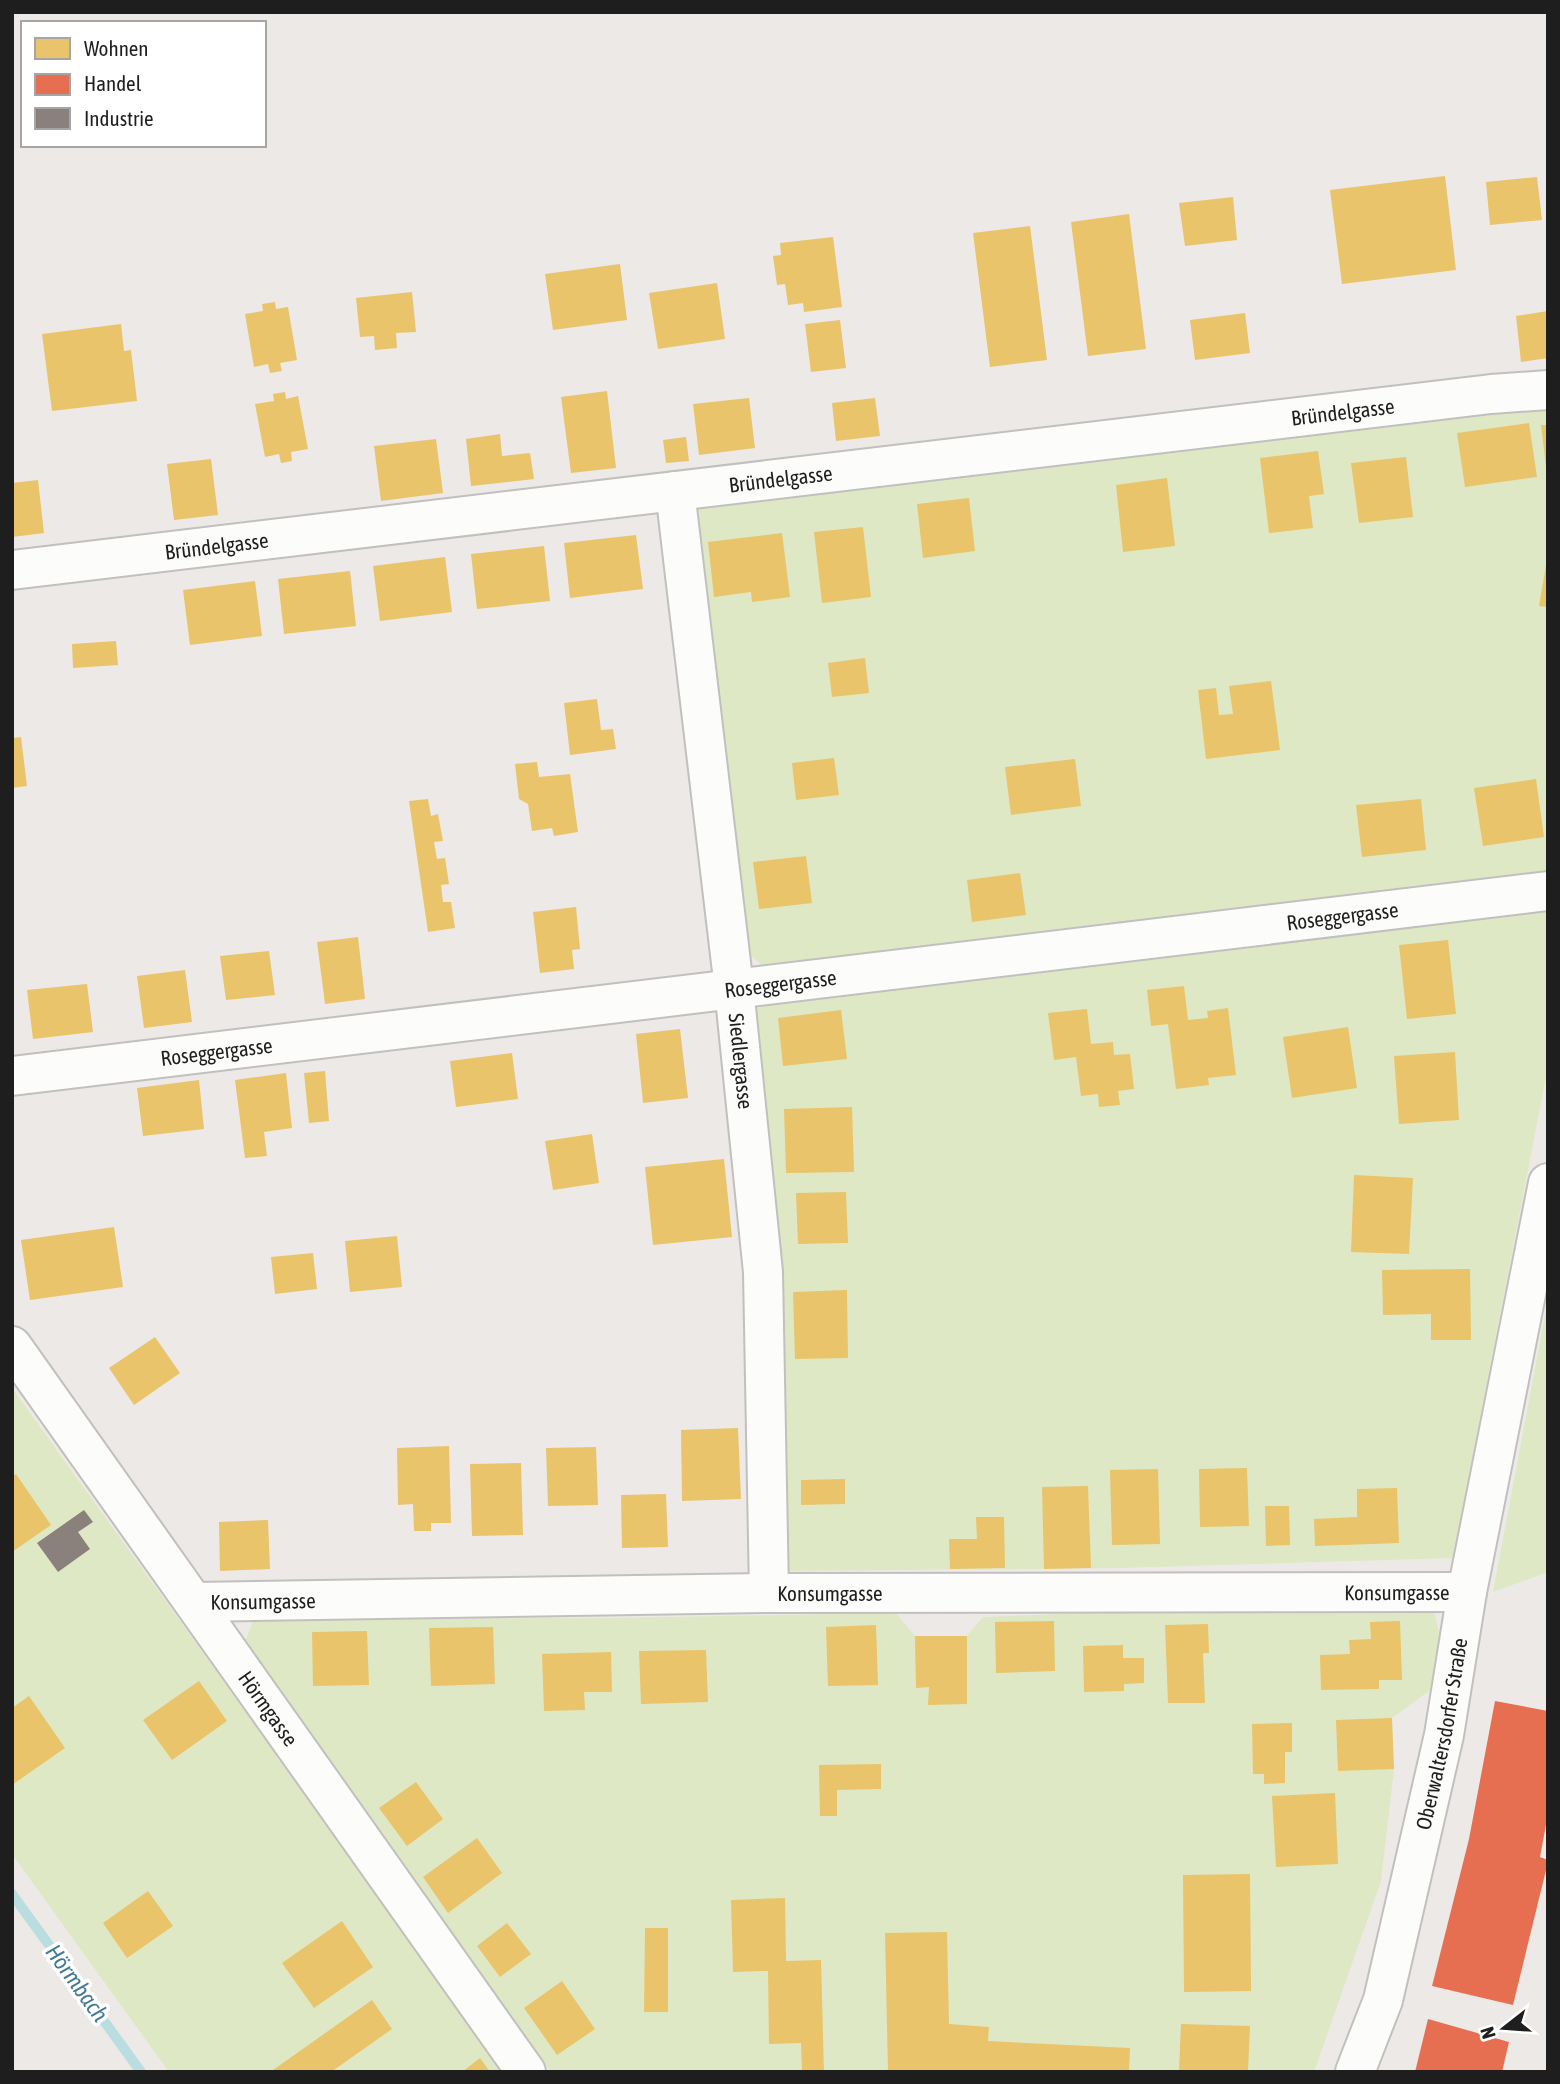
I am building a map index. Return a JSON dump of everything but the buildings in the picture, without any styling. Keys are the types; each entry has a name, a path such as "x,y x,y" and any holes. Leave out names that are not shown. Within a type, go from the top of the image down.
{"street":[{"name":"Bründelgasse","path":"12,570 1491,394 1548,390"},
{"name":"Siedlergasse","path":"675,491 734,988 763,1272 769,1593"},
{"name":"Roseggergasse","path":"12,1076 1548,891"},
{"name":"Oberwaltersdorfer Straße","path":"1355,2072 1383,2000 1444,1735 1467,1592 1548,1183"},
{"name":"Hörmgasse","path":"12,1346 526,2072"},
{"name":"Konsumgasse","path":"195,1602 769,1593 1467,1592"}],"green space":[{"path":"1548,408 1548,874 763,966 738,945 688,521 698,506"},
{"path":"1548,911 1548,1066 1453,1558 1119,1568 780,1571 754,1010 771,1003"},
{"path":"1548,1299 1548,1572 1493,1592"},
{"path":"12,1388 505,2072 169,2072 12,1854"},
{"path":"1420,1600 1435,1614 1441,1643 1437,1685 1392,1718 1394,1769 1381,1881 1314,2072 551,2072 244,1644 254,1619 613,1618 896,1613 915,1636 967,1636 983,1617"}],"waterway":[{"name":"Hörmbach","path":"12,1894 141,2072"}]}
